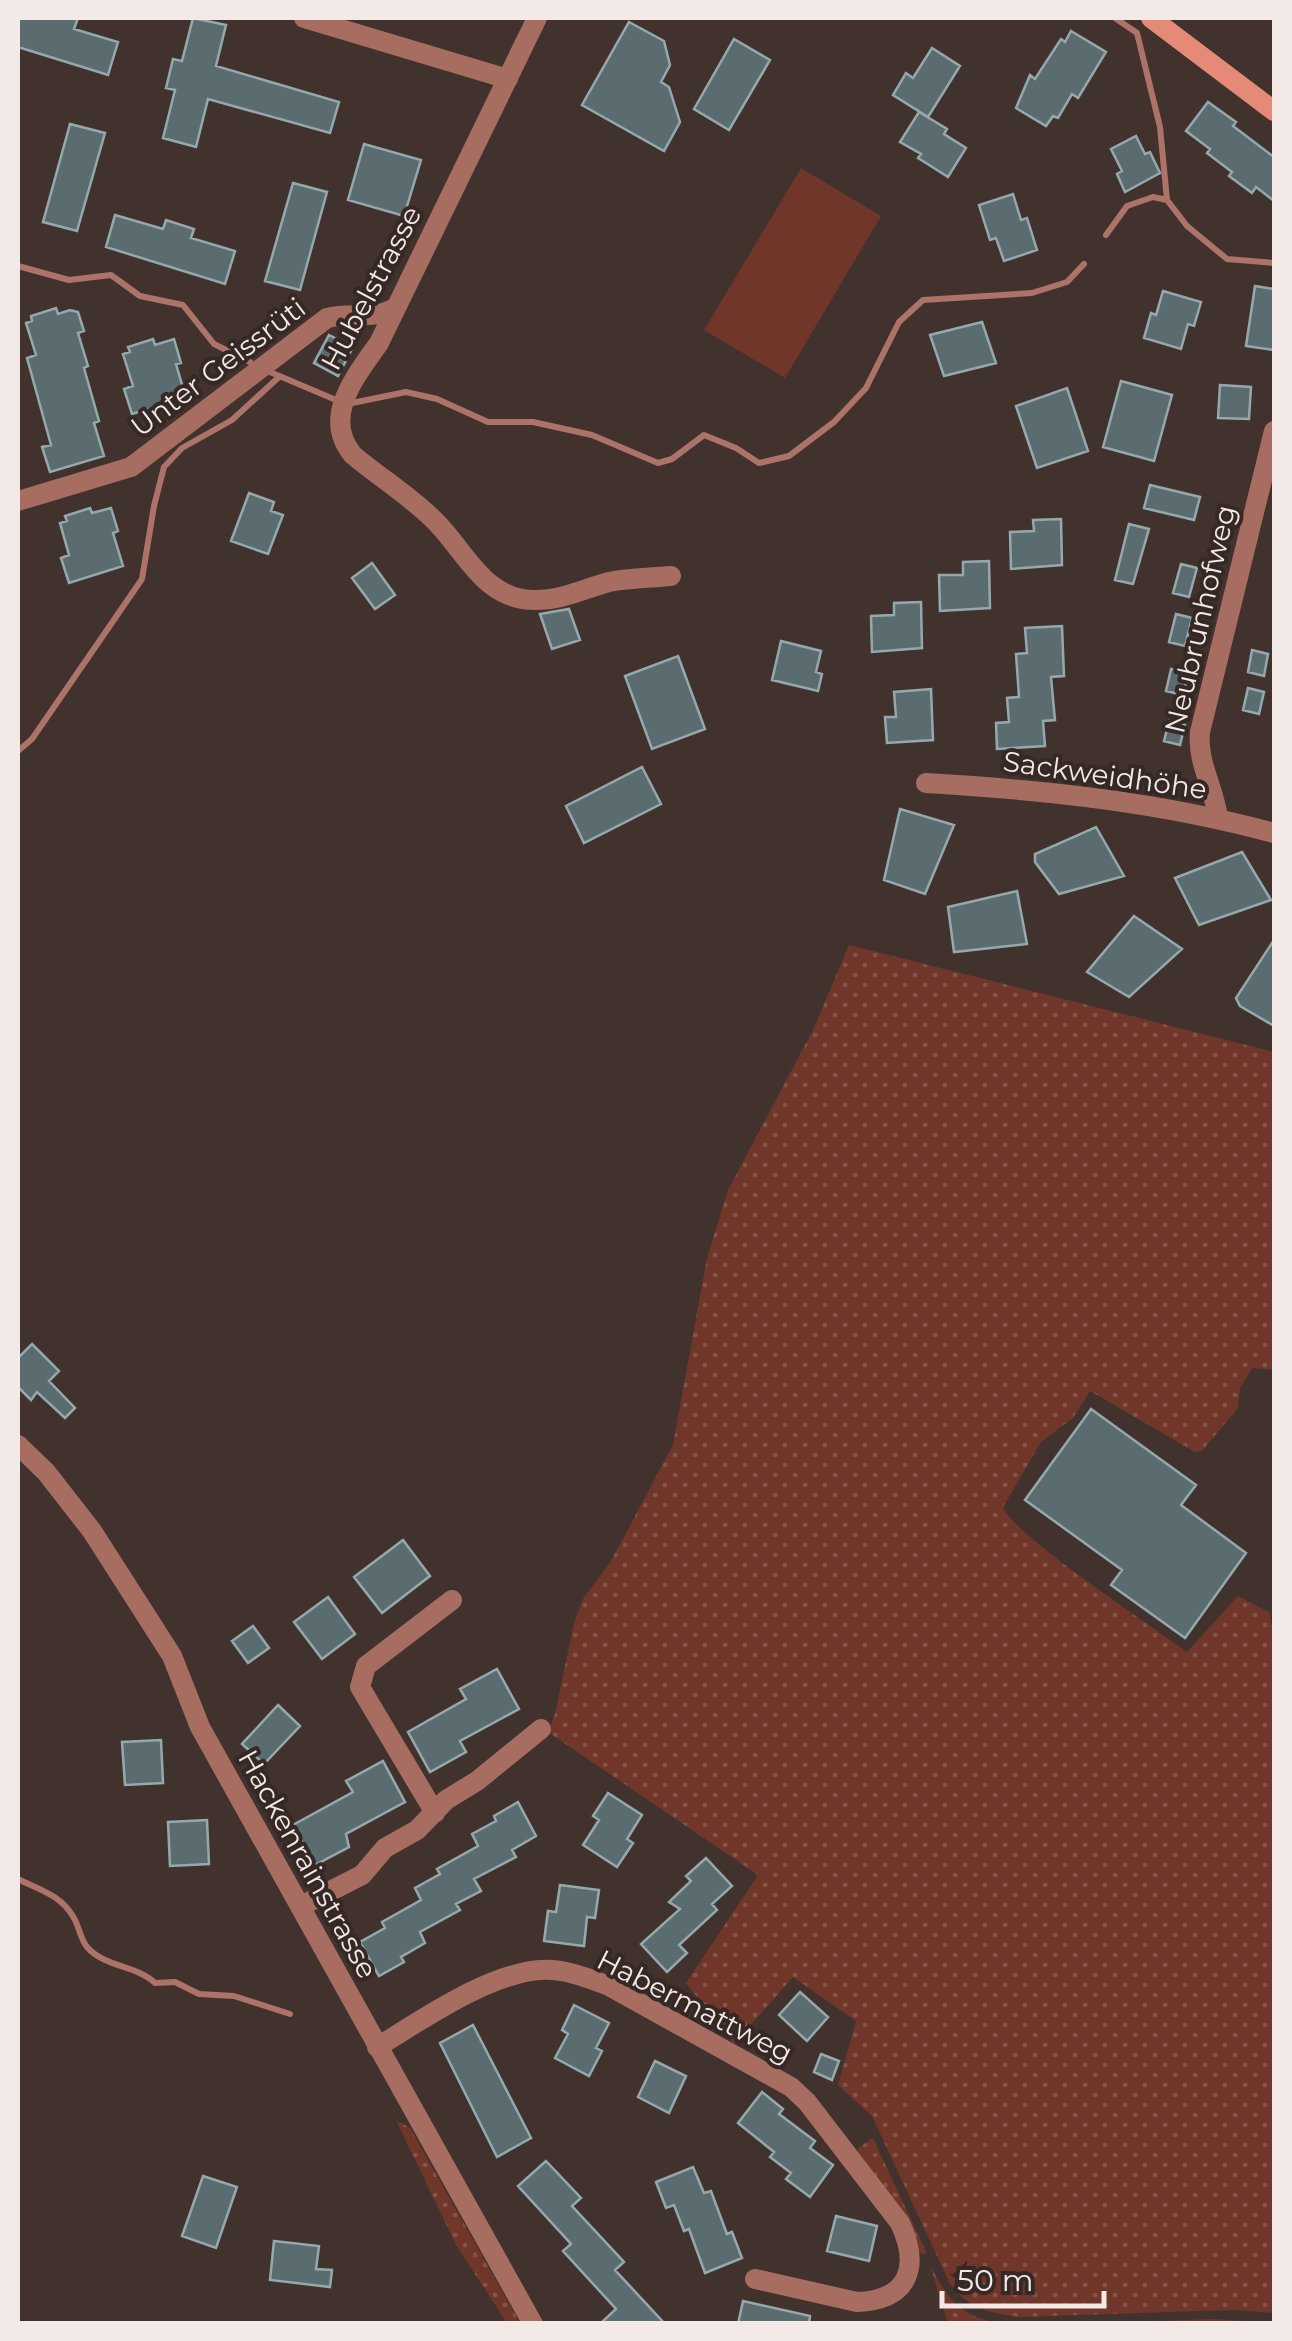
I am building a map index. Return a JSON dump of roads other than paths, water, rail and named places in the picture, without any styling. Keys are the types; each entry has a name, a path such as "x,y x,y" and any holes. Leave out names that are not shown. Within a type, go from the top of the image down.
{"street":[{"path":"304,18 508,79"},
{"name":"Hubelstrasse","path":"537,18 380,343 347,392 341,412 341,438 353,455 438,524 495,590 512,598 562,598 613,581 670,576"},
{"path":"1152,18 1274,112"},
{"name":"Unter Geissrüti","path":"18,501 131,467 327,318 342,314 378,317 395,308"},
{"name":"Neubrunhofweg","path":"1218,818 1215,792 1198,752 1200,732 1274,431"},
{"name":"Sackweidhöhe","path":"926,783 1042,790 1119,800 1218,818 1274,833"},
{"name":"Hackenrainstrasse","path":"18,1445 46,1472 92,1531 172,1656 200,1727 533,2324"},
{"path":"435,1813 360,1687 366,1666 452,1600"},
{"path":"301,1906 362,1875 385,1848 417,1830 446,1800 478,1781 541,1729"},
{"name":"Habermattweg","path":"376,2047 475,1991 516,1974 543,1970 581,1976 609,1986 792,2087 900,2223 910,2244 912,2265 904,2284 872,2302 755,2278"}],"waterway":[{"path":"1115,18 1137,33 1160,127 1167,200"},
{"path":"1106,235 1127,206 1153,197 1167,200 1187,226 1227,259 1274,263"},
{"path":"352,403 406,392 437,399 488,422 533,422 592,435 658,463 672,459 704,435 759,463 789,456 834,422 866,388 899,322 923,300 1032,293 1067,282 1084,264"},
{"path":"18,266 69,280 111,275 140,296 183,305 214,344 250,362"},
{"path":"270,372 336,400"},
{"path":"18,751 32,739 142,579 164,467 182,448 232,420 279,377"},
{"path":"18,1879 63,1904 85,1944 102,1959 155,1983 175,1982 199,1994 234,1996 290,2014"}]}
